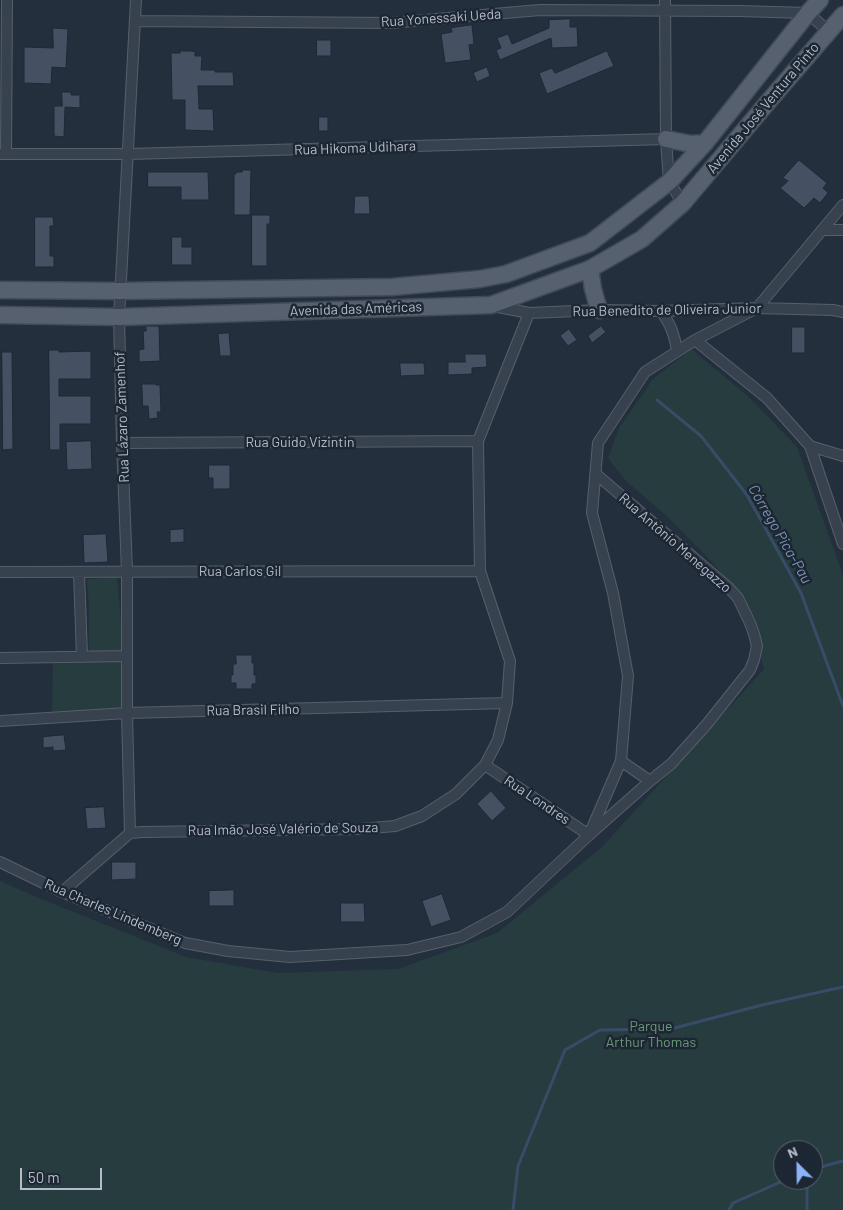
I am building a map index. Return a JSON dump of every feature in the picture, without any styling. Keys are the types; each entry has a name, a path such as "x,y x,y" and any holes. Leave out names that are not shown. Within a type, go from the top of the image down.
{"main road":[{"name":"Avenida José Ventura Pinto","path":"669,182 705,143 820,0"},
{"name":"Avenida José Ventura Pinto","path":"683,203 843,14"},
{"path":"666,139 691,144 705,143"},
{"name":"Avenida das Américas","path":"0,290 120,291 392,287 480,280 506,274 590,243 669,182"},
{"name":"Avenida das Américas","path":"0,315 119,316 491,305 590,269 642,239 683,203"},
{"path":"590,269 593,290 599,310"}],"street":[{"path":"3,154 7,0"},
{"name":"Rua Lázaro Zamenhof","path":"130,834 127,713 127,571 119,316 136,0"},
{"path":"665,0 666,139 669,182 683,203"},
{"name":"Rua Yonessaki Ueda","path":"136,21 390,23 540,10 808,13"},
{"path":"808,13 828,31"},
{"name":"Rua Hikoma Udihara","path":"3,154 128,154 666,139"},
{"path":"757,308 843,205"},
{"path":"822,230 843,230"},
{"name":"Rua Benedito de Oliveira Junior","path":"491,305 529,313 757,308 833,310 843,312"},
{"name":"Rua Charles Lindemberg","path":"0,862 62,892 185,943 228,951 290,957 407,950 461,937 507,912 589,835 621,761 628,676 613,593 592,513 598,443 645,372 695,340 757,308"},
{"path":"661,311 674,332 678,350"},
{"name":"Rua Imão José Valério de Souza","path":"130,834 143,832 360,829 394,826 422,816 456,794 485,765 498,740 507,703 510,662 480,571 478,441 529,313"},
{"path":"695,340 767,398 810,446 843,544"},
{"name":"Rua Guido Vizintin","path":"122,443 478,441"},
{"path":"810,446 843,456"},
{"name":"Rua Antônio Menegazzo","path":"589,835 671,764 707,724 750,670 757,646 750,623 738,598 728,587 596,474"},
{"name":"Rua Carlos Gil","path":"0,572 480,571"},
{"path":"79,572 82,657"},
{"path":"0,658 127,656"},
{"name":"Rua Brasil Filho","path":"0,721 127,713 507,703"},
{"path":"621,761 650,781"},
{"name":"Rua Londres","path":"485,765 589,835"},
{"path":"62,892 130,834"}],"green space":[{"name":"Parque Arthur Thomas","path":"691,349 748,396 797,447 843,575 843,1210 0,1210 0,881 186,957 278,973 398,969 497,933 602,847 764,669 746,601 670,519 624,479 608,458 619,428 653,379"},
{"path":"117,577 124,653 89,652 87,579"},
{"path":"121,660 123,711 52,712 53,661"}],"building":[{"path":"570,19 570,27 577,27 578,47 552,48 551,38 500,60 496,50 501,48 497,38 508,34 512,44 549,28 549,20"},
{"path":"472,25 474,44 469,45 471,60 445,63 441,34 452,32 451,28"},
{"path":"53,28 68,29 66,68 52,67 51,84 24,83 24,47 53,48"},
{"path":"317,40 331,40 331,56 317,56"},
{"path":"180,51 192,51 195,52 195,56 202,56 201,70 233,72 234,86 198,86 199,109 213,109 214,131 185,130 185,100 172,100 171,53 180,53"},
{"path":"607,51 614,66 547,94 539,73 552,68 555,73"},
{"path":"487,67 490,76 477,82 473,73"},
{"path":"62,92 80,95 80,108 65,107 64,137 54,136 54,106 62,106"},
{"path":"319,117 328,117 328,131 319,131"},
{"path":"799,160 827,183 823,188 828,193 820,203 814,198 804,208 780,188 788,181 783,178"},
{"path":"242,170 251,170 250,215 234,215 234,174 242,172"},
{"path":"148,172 208,172 209,200 181,200 181,187 148,187"},
{"path":"355,196 369,196 370,214 354,214"},
{"path":"252,215 270,215 270,224 267,224 267,266 252,266"},
{"path":"35,217 53,217 54,226 50,226 50,256 54,256 54,267 35,267"},
{"path":"172,237 182,237 182,247 192,247 192,265 172,265"},
{"path":"146,326 159,326 160,361 139,362 139,350 144,349 143,331 146,331"},
{"path":"601,326 606,332 592,343 588,336"},
{"path":"792,327 805,327 805,353 792,353"},
{"path":"569,329 577,340 568,346 560,336"},
{"path":"229,333 231,356 220,356 218,334"},
{"path":"49,350 59,350 59,352 91,351 91,379 59,379 59,396 91,396 91,424 60,424 60,450 50,450"},
{"path":"2,352 12,352 13,449 3,450"},
{"path":"465,354 486,354 487,367 472,368 472,374 448,375 448,362 465,362"},
{"path":"400,363 424,363 425,375 401,376"},
{"path":"142,384 160,385 161,412 157,412 158,418 149,419 148,406 143,406"},
{"path":"91,441 92,469 67,470 66,442"},
{"path":"209,465 230,465 230,489 213,489 213,478 209,478"},
{"path":"184,529 184,542 170,543 170,530"},
{"path":"106,534 108,562 84,563 83,535"},
{"path":"236,655 252,655 256,684 252,684 252,689 236,689 236,683 231,683 233,664 236,664"},
{"path":"64,735 66,750 53,751 53,747 43,748 43,737"},
{"path":"491,791 506,808 492,821 477,804"},
{"path":"104,807 106,828 87,829 85,808"},
{"path":"112,862 136,862 136,879 112,880"},
{"path":"234,890 234,906 209,906 209,891"},
{"path":"442,894 451,920 431,927 422,901"},
{"path":"341,903 364,903 365,922 341,922"}],"waterway":[{"name":"Córrego Pica-Pau","path":"657,400 701,436 747,495 801,593 843,706"},
{"path":"513,1210 518,1166 565,1050 600,1030 671,1029 762,1005 843,987"},
{"path":"823,1166 843,1161"},
{"path":"729,1210 733,1203 773,1185"},
{"path":"807,1190 807,1210"}]}
